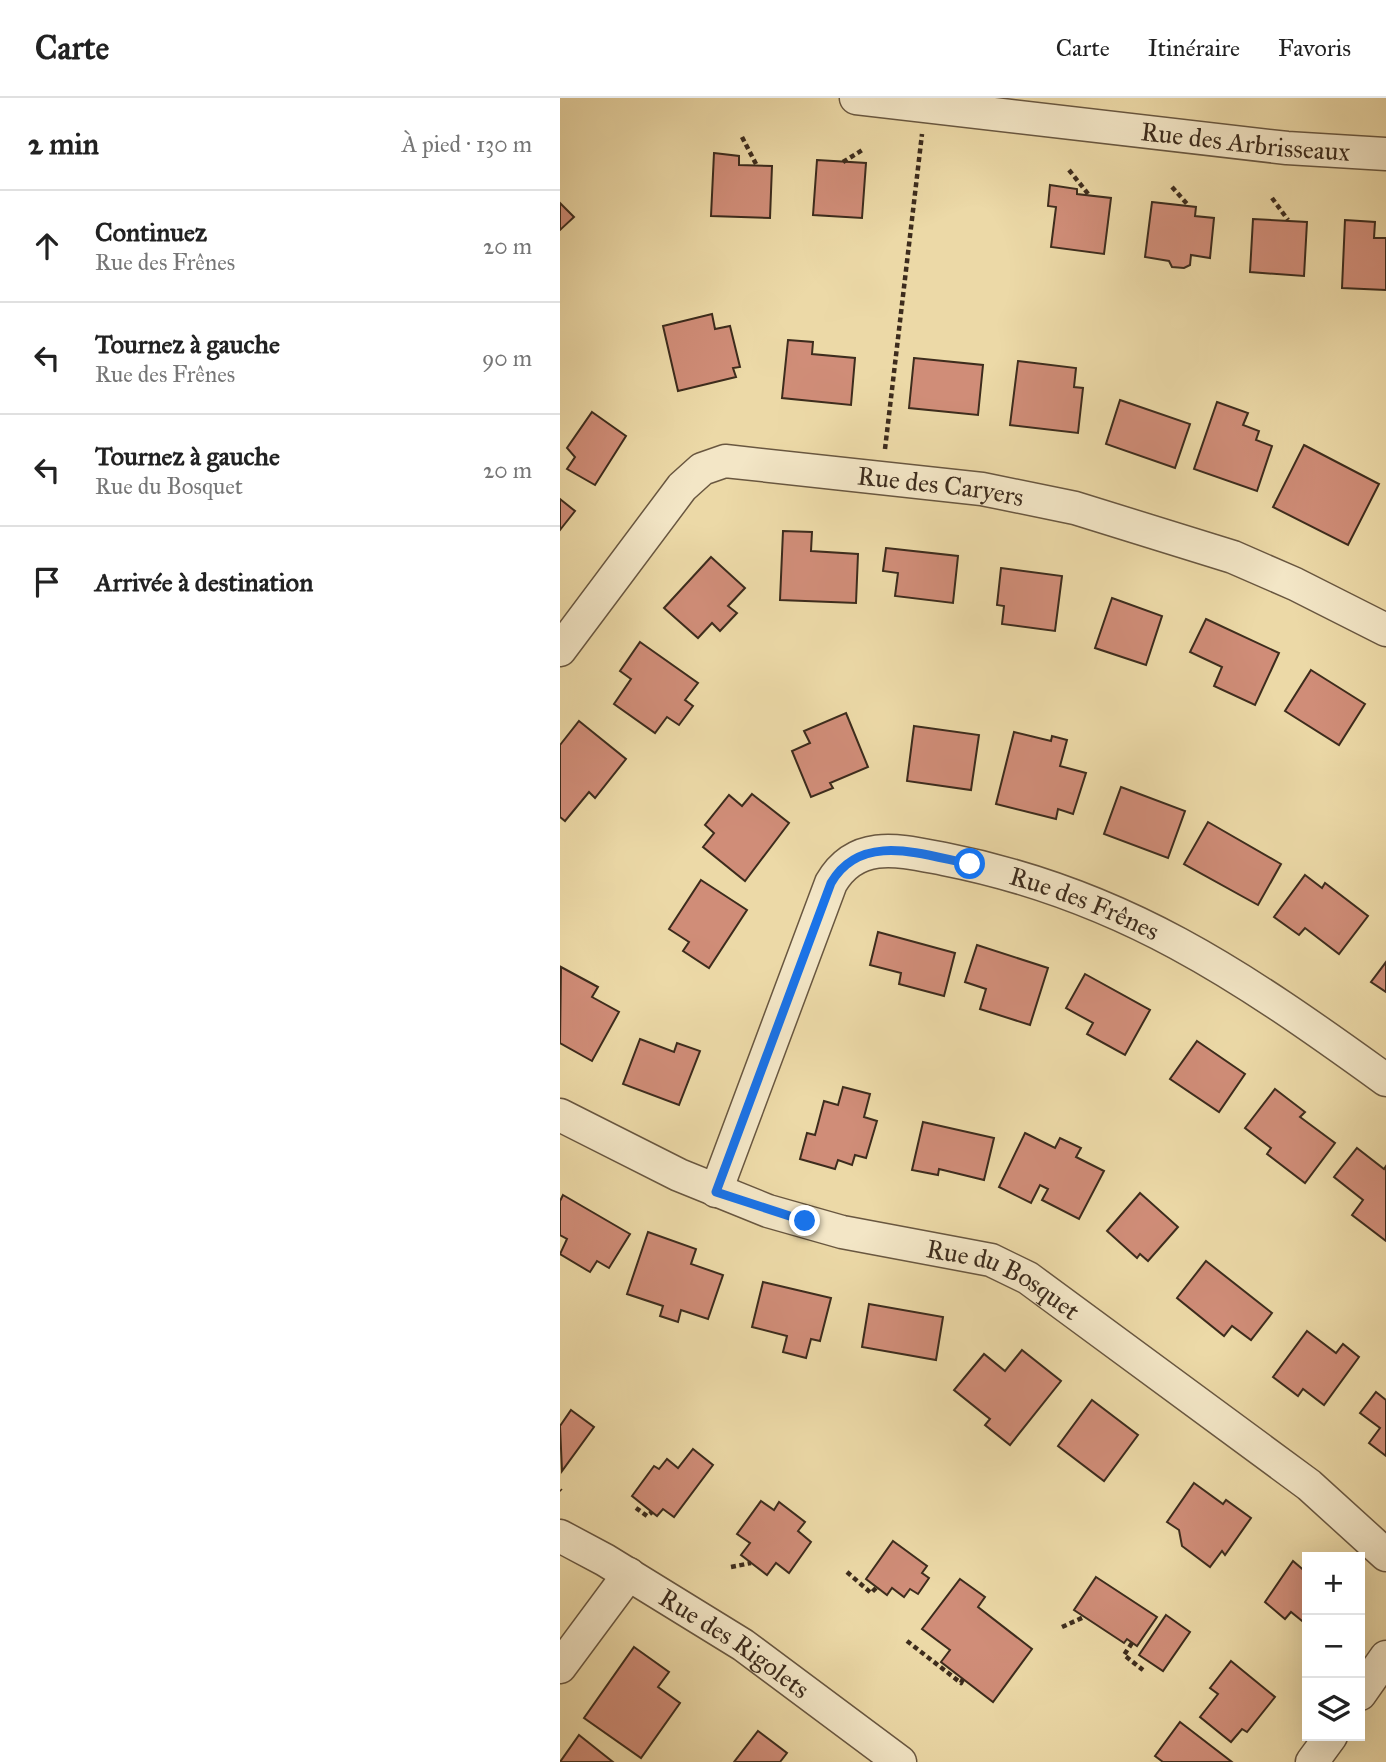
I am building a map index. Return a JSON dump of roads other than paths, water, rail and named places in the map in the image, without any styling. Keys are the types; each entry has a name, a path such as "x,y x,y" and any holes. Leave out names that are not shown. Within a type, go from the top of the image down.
{"street":[{"name":"Rue des Arbrisseaux","path":"856,98 1276,147 1386,154"},
{"name":"Rue des Caryers","path":"560,650 682,487 702,469 725,461 982,489 1075,508 1168,535 1243,562 1386,630"},
{"name":"Rue des Frênes","path":"716,1192 831,883 849,861 874,850 922,855 995,871 1092,901 1126,916 1248,982 1386,1080"},
{"name":"Rue du Bosquet","path":"560,1115 716,1192 768,1211 842,1231 990,1260 1028,1278 1309,1485 1386,1555"},
{"name":"Rue des Rigolets","path":"560,1536 629,1574 743,1646 900,1762"},
{"path":"560,1667 629,1574"},
{"path":"1365,1687 1386,1657"},
{"path":"1312,1762 1327,1741"}]}
